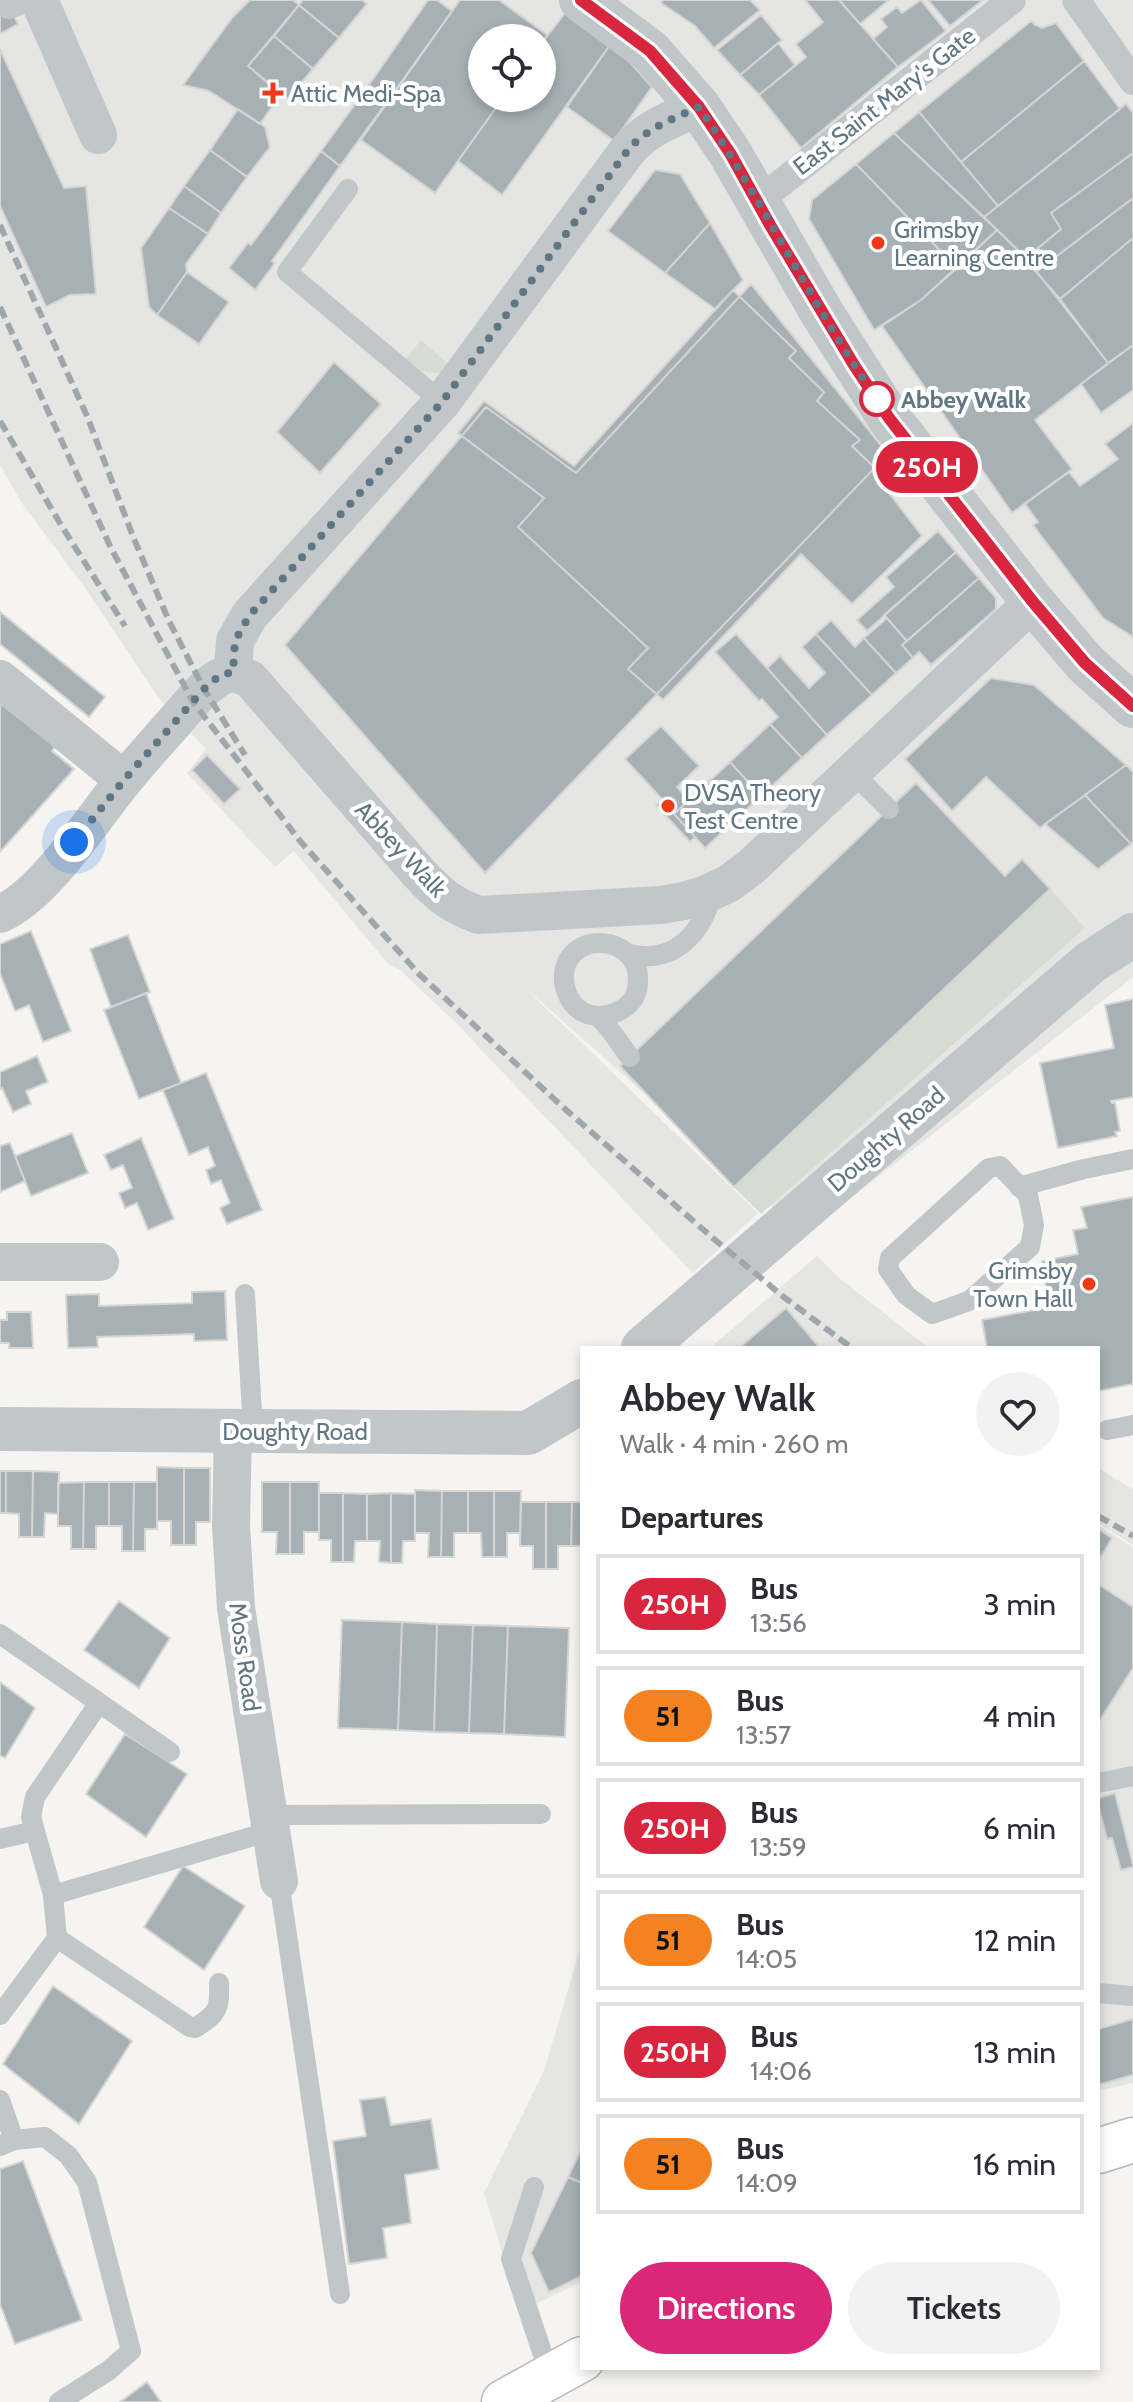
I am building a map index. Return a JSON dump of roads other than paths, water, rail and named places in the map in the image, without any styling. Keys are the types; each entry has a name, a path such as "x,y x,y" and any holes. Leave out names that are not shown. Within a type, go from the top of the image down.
{"highway":[{"path":"1100,2150 1133,2140"},
{"path":"504,2402 566,2368"}],"street":[{"path":"581,0 650,51 699,107 730,153 830,326 889,418 1033,602 1085,663 1133,706"},
{"name":"East Saint Mary's Gate","path":"757,202 1012,0"},
{"path":"1076,0 1133,81"},
{"path":"23,2 98,135"},
{"path":"0,914 15,908 41,882 124,780 204,689 220,675 233,672 235,641 249,616 531,299 640,137 656,126 699,107"},
{"name":"Abbey Walk","path":"233,672 250,679 438,894 459,908 479,915 650,906 684,901 713,891 751,867 1033,602"},
{"path":"0,679 124,780"},
{"name":"Doughty Road","path":"645,1346 1091,962 1133,935"},
{"path":"0,1262 100,1262"},
{"name":"Doughty Road","path":"0,1429 528,1433 580,1402"},
{"name":"Moss Road","path":"243,1430 231,1525 236,1608 279,1881"}],"lane":[{"path":"348,189 287,272 442,402"},
{"path":"852,772 889,809"},
{"path":"630,954 639,975 634,997 619,1012 597,1016 586,1014 569,999 564,977 566,967 579,949 589,944 611,943 644,958 659,956 685,941 698,928 708,913 713,891"},
{"path":"597,1016 630,1057"},
{"path":"1019,1187 1133,1159"},
{"path":"1000,1166 1019,1187 1028,1195 1034,1225 1030,1247 969,1301 932,1314 906,1295 888,1269 890,1258 989,1168 1000,1166"},
{"path":"243,1430 245,1294"},
{"path":"1107,1430 1133,1425"},
{"path":"0,1634 170,1752"},
{"path":"0,2015 57,1938 53,1895 31,1817 35,1797 99,1703"},
{"path":"1100,1783 1133,1776"},
{"path":"53,1895 270,1823 541,1814"},
{"path":"0,1839 34,1831"},
{"path":"279,1881 340,2294"},
{"path":"57,1938 190,2027 195,2028 210,2019 220,2005 219,1983"},
{"path":"1100,1993 1133,1996"},
{"path":"0,2100 7,2143 45,2137 68,2155 87,2182 131,2351 108,2371 59,2402"},
{"path":"534,2187 511,2259 566,2368"}],"railway":[{"path":"0,225 87,416 169,621 204,689 245,755"},
{"path":"0,307 111,548 193,702 300,841 419,974 565,1109 714,1239 849,1346"},
{"path":"0,421 125,626"},
{"path":"1100,1517 1133,1536"}],"place":[{"name":"Attic Medi-Spa","path":"273,93"},
{"name":"Grimsby Learning Centre","path":"878,243"},
{"name":"Abbey Walk","path":"877,399"},
{"name":"DVSA Theory Test Centre","path":"668,806"},
{"name":"Grimsby Town Hall","path":"1089,1284"}]}
